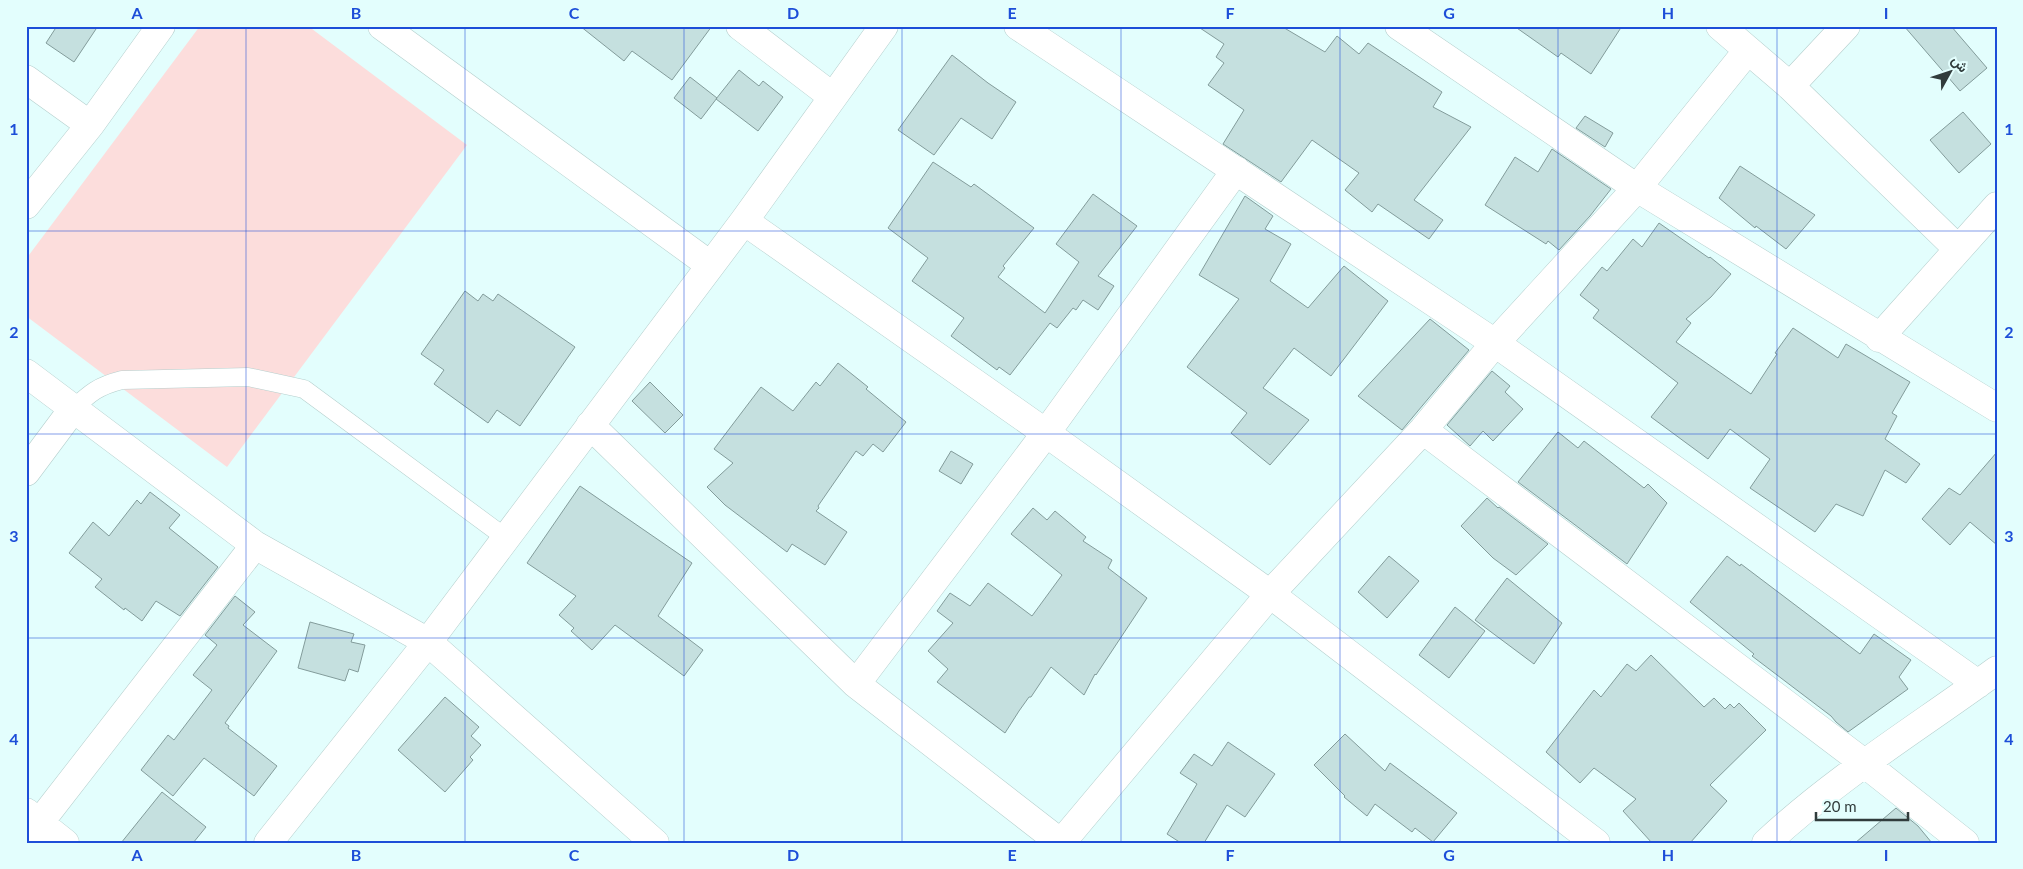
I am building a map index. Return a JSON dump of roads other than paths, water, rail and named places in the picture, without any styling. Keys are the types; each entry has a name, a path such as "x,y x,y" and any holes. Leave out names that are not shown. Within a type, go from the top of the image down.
{"street":[{"path":"26,204 90,124 161,26"},
{"path":"382,26 710,265"},
{"path":"740,26 833,97"},
{"path":"276,840 428,642 744,221 884,26"},
{"path":"1018,26 1495,344 1987,677 1864,763 1790,820 1766,843"},
{"path":"1399,26 1637,188 1997,408"},
{"path":"1720,26 1790,86 1958,249"},
{"path":"1790,86 1846,26"},
{"path":"590,425 856,684 1061,843 1270,594 1423,430 1495,344 1637,188 1748,50"},
{"path":"26,79 90,124"},
{"path":"856,684 1046,433 1236,170"},
{"path":"1880,338 1997,206"},
{"path":"744,221 1046,433 1270,594 1596,843"},
{"path":"26,373 255,545 428,642 655,843"},
{"path":"26,472 74,409"},
{"path":"1423,430 1864,763 1965,843"},
{"path":"65,843 31,825 255,545"}],"lane":[{"path":"74,409 94,390 105,384 122,380 248,377 304,389 506,538"}]}
